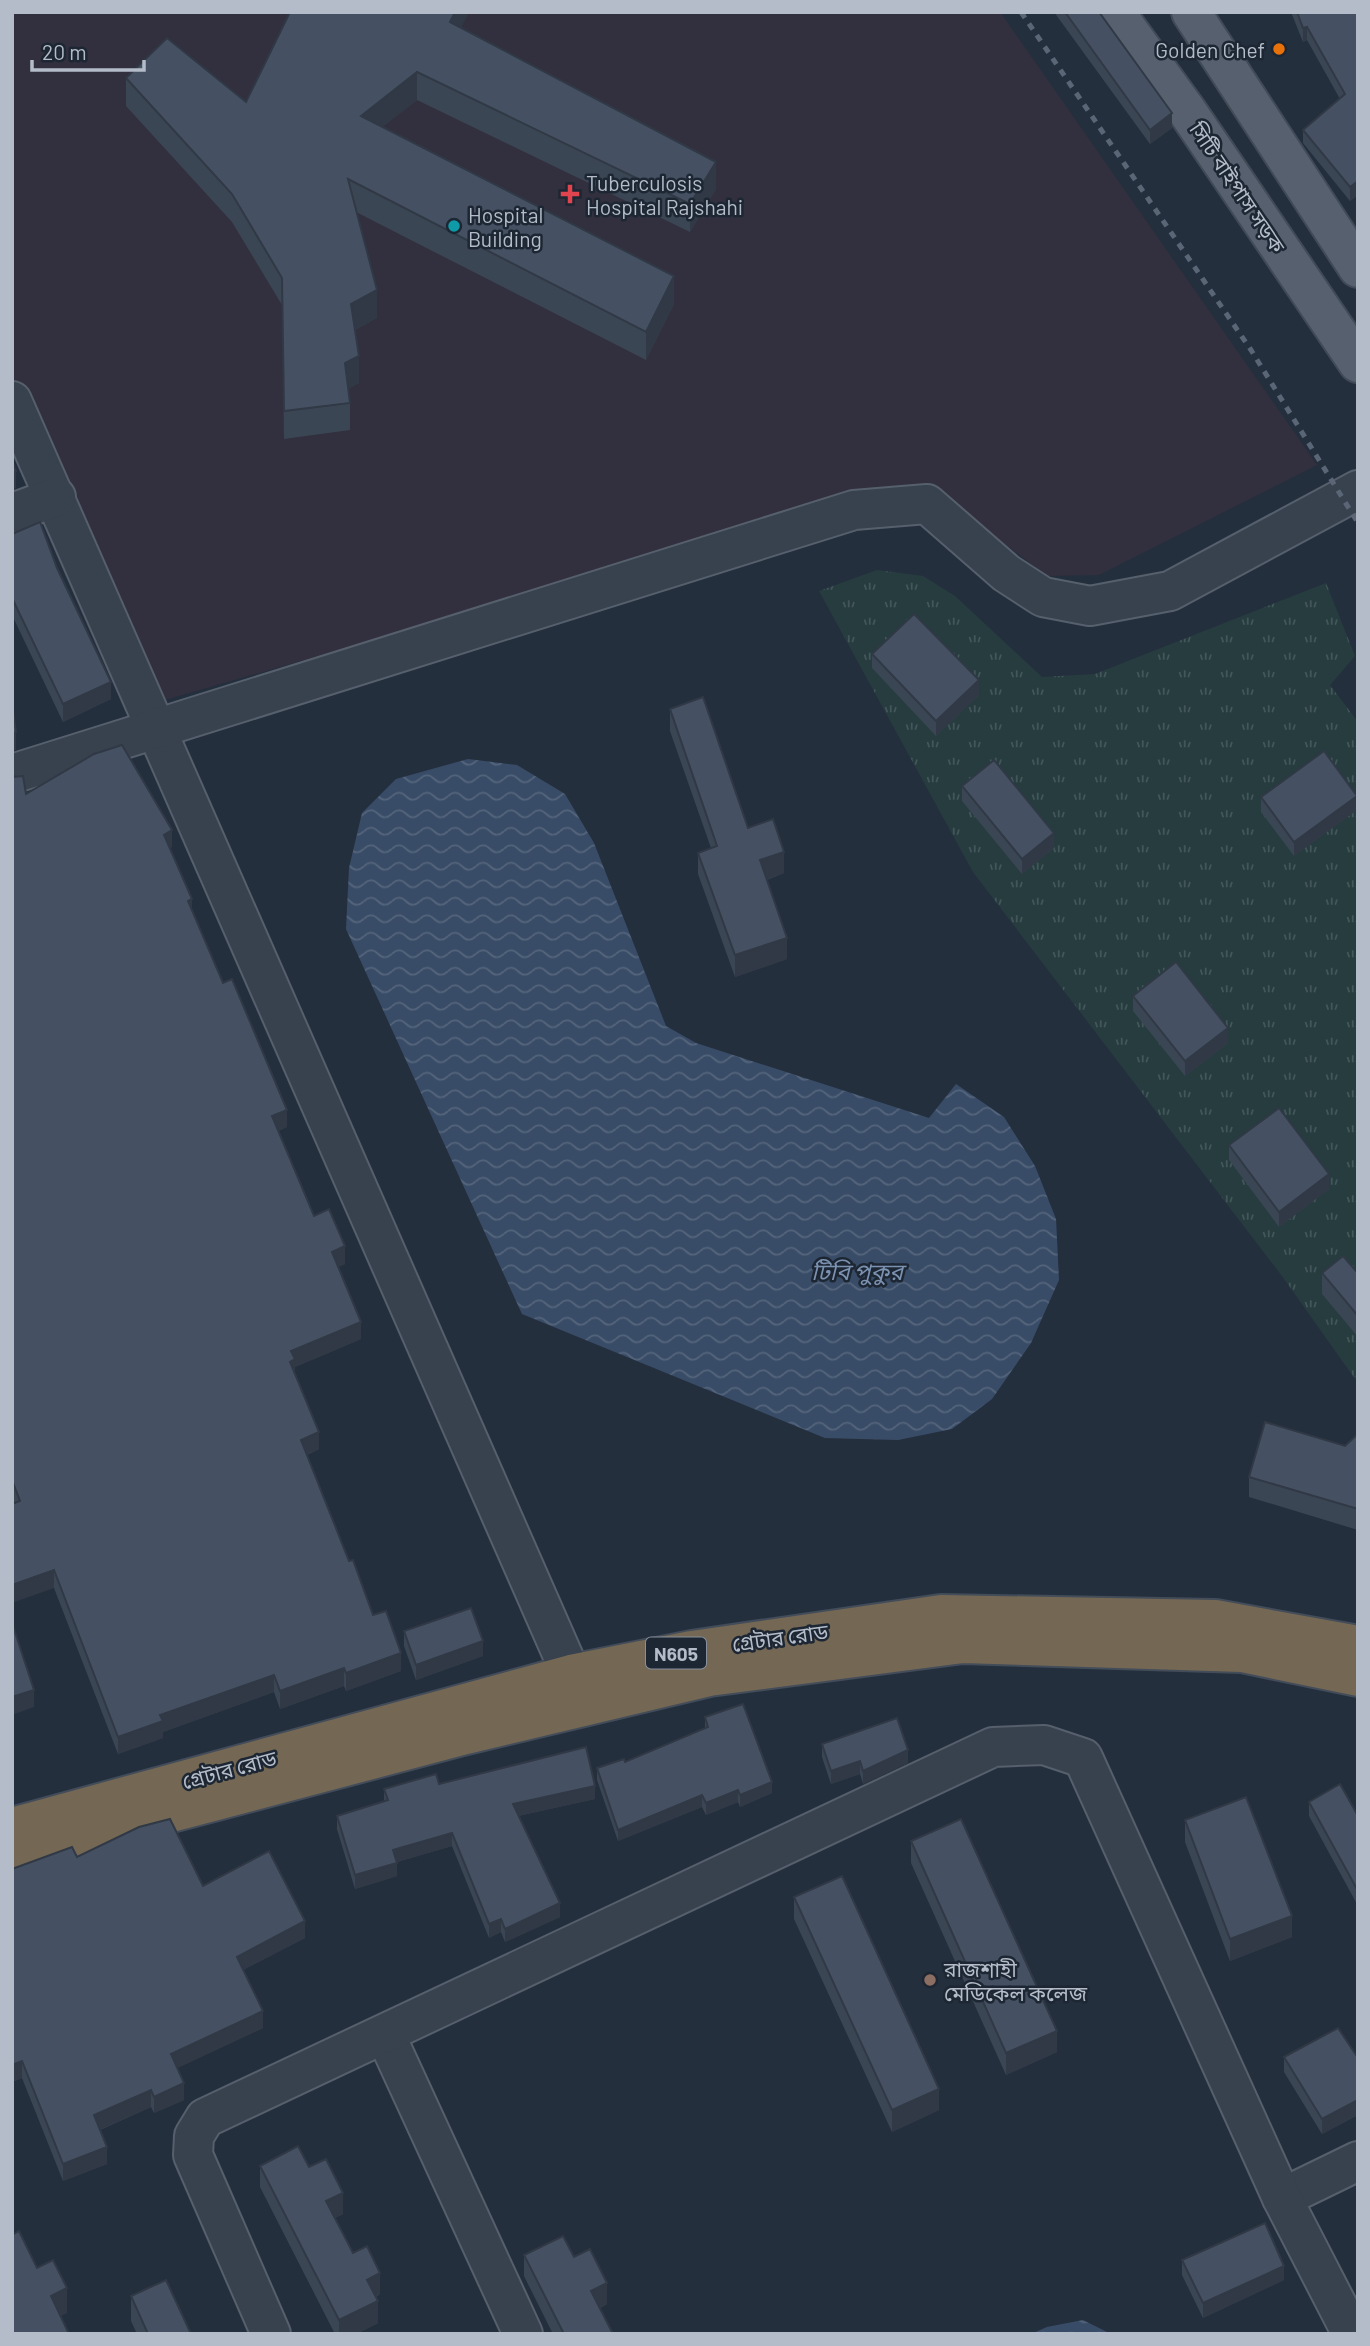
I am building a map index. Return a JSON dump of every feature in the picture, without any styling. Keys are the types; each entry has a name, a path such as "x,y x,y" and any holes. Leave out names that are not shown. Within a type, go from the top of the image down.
{"highway":[{"name":"গ্রেটার রোড","path":"12,1855 344,1752 571,1674 692,1650 940,1614 1215,1619 1358,1645"},
{"name":"গ্রেটার রোড","path":"12,1827 344,1752 709,1677 963,1644 1242,1653 1358,1677"}],"main road":[{"name":"সিটি বাইপাস সড়ক","path":"1115,12 1187,111 1358,363"},
{"path":"1191,12 1358,268"}],"street":[{"path":"12,401 571,1674"},
{"path":"12,774 854,510 927,504 1015,579 1043,597 1090,606 1170,591 1358,490"},
{"path":"12,513 56,497"},
{"path":"271,2334 193,2155 194,2136 205,2118 993,1747 1044,1745 1083,1758 1282,2197 1352,2334"},
{"path":"385,2034 523,2334"},
{"path":"1282,2197 1358,2161"}],"shaded area":[{"name":"Tuberculosis Hospital Rajshahi","path":"12,12 1000,12 1317,465 1099,575 1047,576 924,483 161,701 12,375"}],"green space":[{"path":"877,570 923,576 955,596 1042,677 1095,674 1326,583 1355,656 1330,685 1358,722 1358,1383 1282,1276 973,872 819,591"}],"water":[{"name":"টিবি পুকুর","path":"468,759 517,765 565,794 594,843 666,1026 696,1043 929,1118 956,1084 1004,1117 1035,1166 1056,1219 1059,1280 1031,1343 992,1399 952,1429 898,1440 825,1438 522,1314 346,929 349,868 362,813 396,779"},
{"path":"1083,2320 1111,2334 1031,2334 1047,2327"}],"building":[{"name":"Hospital Building","path":"290,12 455,12 450,22 716,162 690,204 417,72 361,116 674,276 646,332 348,179 377,290 351,304 359,356 345,363 350,403 284,411 282,278 232,194 126,78 167,38 246,102"},
{"path":"1065,12 1099,12 1172,113 1150,130"},
{"path":"1297,12 1358,12 1358,181 1350,187 1303,130 1345,94 1307,27 1303,28"},
{"path":"40,522 57,568 111,682 63,704 12,598 12,534"},
{"path":"914,614 979,680 936,721 872,654"},
{"path":"703,697 748,828 773,819 784,852 760,860 787,938 735,955 698,853 717,846 670,709"},
{"path":"12,705 16,732 12,734"},
{"path":"122,745 172,830 164,835 192,899 188,901 223,983 232,979 287,1110 272,1116 314,1216 329,1209 345,1246 332,1252 361,1322 291,1351 295,1359 290,1362 319,1432 301,1440 349,1561 353,1560 373,1615 386,1611 401,1653 346,1673 344,1668 280,1691 274,1675 160,1715 163,1721 118,1737 54,1570 12,1585 12,1504 20,1501 12,1480 12,777 23,776 26,794 94,754"},
{"path":"1324,751 1357,796 1294,842 1261,797"},
{"path":"994,760 1054,833 1022,859 962,786"},
{"path":"1176,962 1228,1028 1185,1061 1133,996"},
{"path":"1279,1108 1329,1174 1279,1212 1229,1145"},
{"path":"1343,1256 1358,1270 1358,1316 1322,1273"},
{"path":"1265,1422 1345,1446 1358,1434 1358,1509 1249,1477"},
{"path":"471,1608 483,1641 416,1665 404,1631"},
{"path":"12,1623 34,1690 12,1697"},
{"path":"743,1704 772,1782 740,1795 738,1790 706,1803 702,1795 618,1830 597,1768 624,1759 625,1762 708,1727 705,1717"},
{"path":"897,1718 908,1750 863,1771 860,1761 831,1771 822,1744"},
{"path":"586,1747 595,1786 513,1804 560,1903 505,1929 501,1919 489,1924 452,1833 393,1850 397,1863 355,1875 337,1816 388,1800 384,1789 436,1774 439,1784"},
{"path":"1340,1784 1358,1816 1358,1891 1309,1802"},
{"path":"1246,1797 1292,1916 1230,1939 1185,1820"},
{"path":"170,1819 203,1886 269,1851 305,1921 237,1957 263,2011 171,2054 184,2083 154,2097 151,2090 94,2115 107,2147 63,2164 22,2061 12,2065 12,1869 72,1847 77,1857 139,1827"},
{"path":"961,1819 1057,2031 1006,2053 911,1841"},
{"path":"842,1876 939,2089 892,2110 794,1897"},
{"path":"1338,2028 1358,2058 1358,2100 1322,2119 1284,2057"},
{"path":"298,2146 309,2167 326,2159 343,2193 326,2201 353,2253 367,2246 380,2273 367,2280 378,2301 339,2320 260,2166"},
{"path":"1265,2223 1284,2266 1203,2303 1182,2260"},
{"path":"19,2231 37,2268 53,2260 67,2288 51,2296 69,2334 12,2334 12,2235"},
{"path":"563,2236 574,2257 590,2249 607,2283 591,2291 613,2334 564,2334 524,2255"},
{"path":"166,2280 191,2334 148,2334 131,2296"}],"railway":[{"path":"1021,12 1251,350 1358,523"}],"place":[{"name":"Golden Chef","path":"1279,49"},
{"name":"Tuberculosis Hospital Rajshahi","path":"570,194"},
{"name":"Hospital Building","path":"454,226"},
{"name":"রাজশাহী মেডিকেল কলেজ","path":"930,1980"}]}
